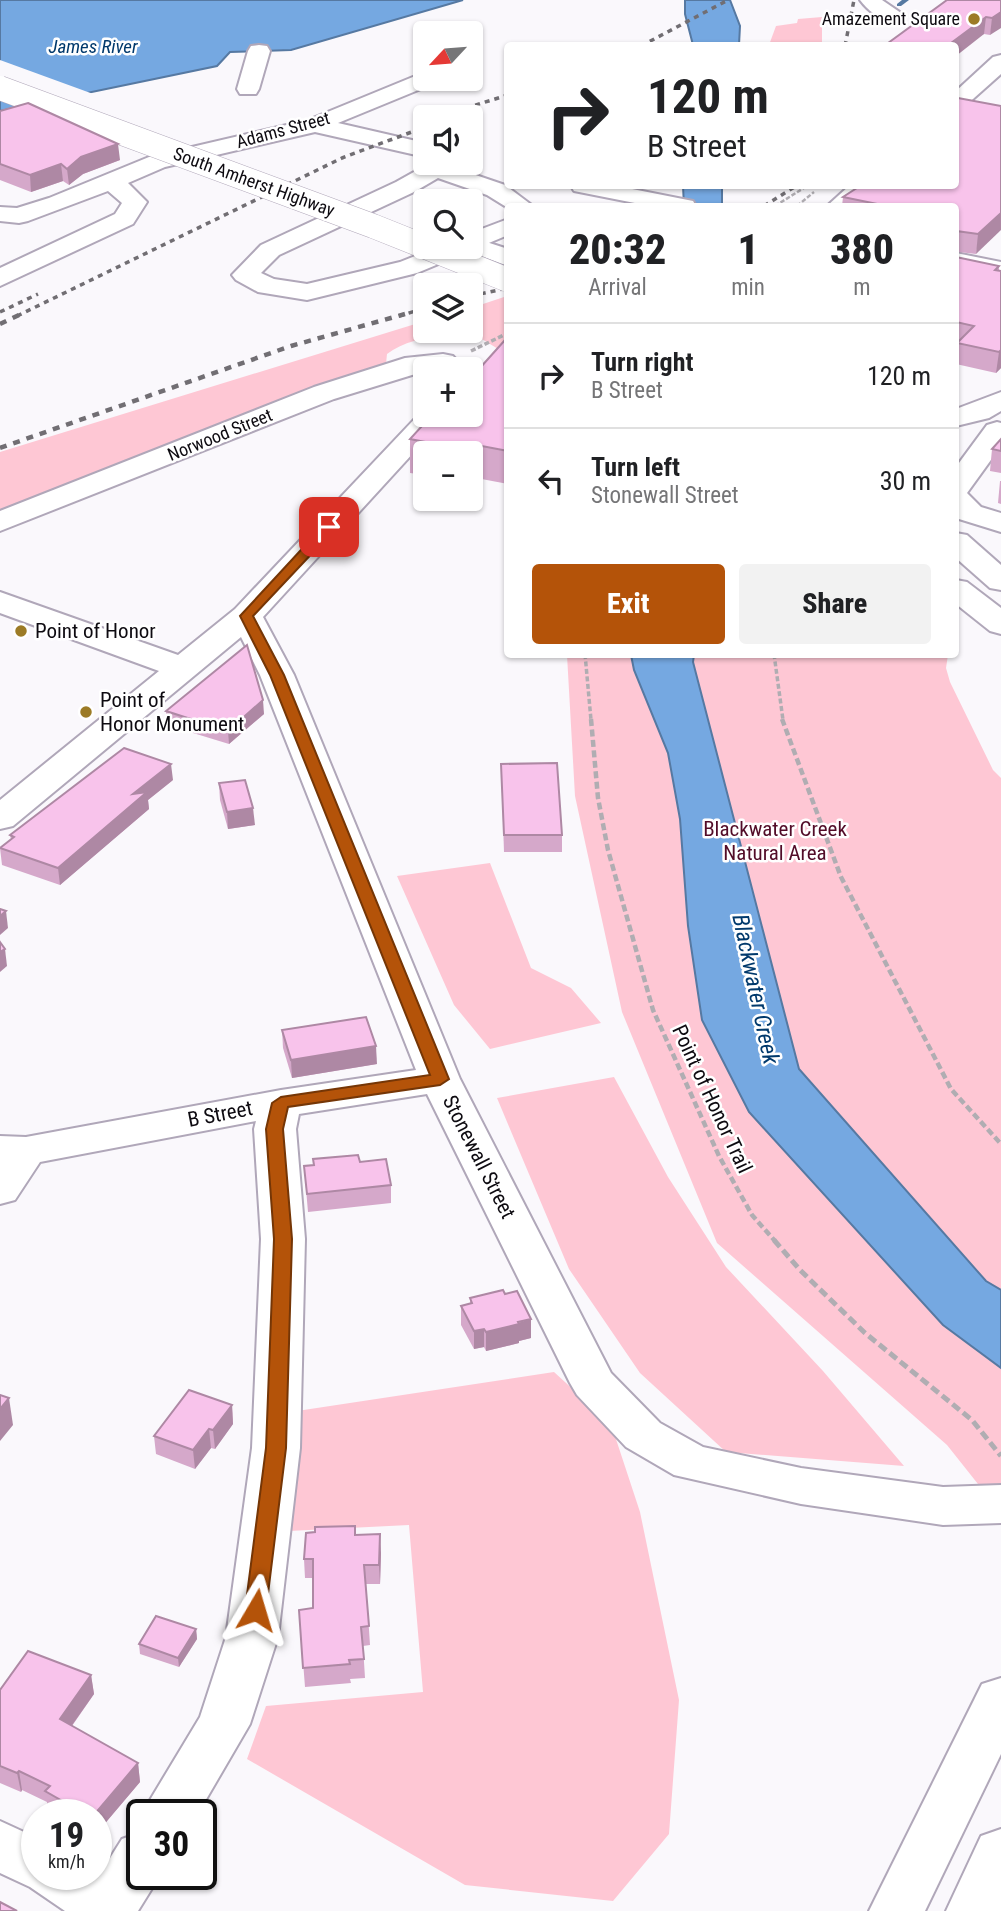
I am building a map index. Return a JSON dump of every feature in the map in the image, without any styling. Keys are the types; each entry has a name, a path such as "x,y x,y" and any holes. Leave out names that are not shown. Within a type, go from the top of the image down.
{"street":[{"path":"870,0 891,13 890,15"},
{"path":"248,89 259,51"},
{"path":"962,106 1001,62"},
{"name":"South Amherst Highway","path":"0,72 413,223"},
{"name":"Adams Street","path":"10,215 113,182 157,162 315,125 413,84"},
{"name":"South Amherst Highway","path":"0,88 373,226 504,278"},
{"path":"315,125 413,154"},
{"path":"483,163 495,166"},
{"path":"419,175 405,187 270,250 245,275 267,286 307,292 408,268 430,259"},
{"path":"465,175 516,203"},
{"path":"0,278 124,219 135,202 113,182"},
{"path":"597,189 668,203"},
{"path":"843,203 859,189"},
{"path":"483,237 504,228"},
{"path":"483,248 504,256"},
{"path":"959,248 1001,255"},
{"path":"959,262 1001,270"},
{"name":"Norwood Street","path":"0,523 324,393 413,365"},
{"path":"959,419 1001,400"},
{"path":"959,421 999,431 959,483"},
{"path":"0,818 246,616 424,427"},
{"path":"959,502 970,513 1001,523"},
{"path":"959,545 1001,581"},
{"path":"959,591 1001,624"},
{"path":"0,602 183,668"},
{"name":"Stonewall Street","path":"246,616 277,675 440,1079 593,1383 643,1435 691,1462 789,1484 869,1496 943,1506 1001,1504"},
{"name":"B Street","path":"13,1150 281,1103 440,1079"},
{"path":"177,1799 224,1724 253,1637 276,1448 283,1239 275,1129 281,1103"},
{"path":"0,1190 13,1150"},
{"path":"897,1911 1001,1699"},
{"path":"0,1845 21,1857"},
{"path":"974,1911 1001,1853"},
{"path":"78,1890 109,1908 126,1881"}],"path":[{"path":"780,203 802,189"},
{"path":"801,203 819,189"},
{"path":"465,357 504,335"},
{"name":"Point of Honor Trail","path":"585,658 598,798 608,850 653,1010 719,1156 752,1215 800,1270 865,1333 972,1420 1001,1455"},
{"path":"775,658 783,724 841,877 951,1089 1001,1144"}],"green space":[{"path":"822,17 822,42 770,42 776,26 797,23 798,19"},
{"path":"504,297 504,352 483,340 483,304"},
{"path":"413,325 413,341 387,354 386,364 0,518 0,452"},
{"name":"Blackwater Creek Natural Area","path":"567,658 948,658 946,668 950,682 993,770 1001,778 1001,1513 947,1445 717,1243 622,1012 575,796"},
{"path":"490,863 531,968 571,988 601,1023 490,1049 454,1005 397,876"},
{"path":"614,1077 668,1177 726,1267 823,1371 904,1466 726,1452 640,1373 569,1269 497,1098"},
{"path":"554,1372 611,1424 640,1512 679,1700 669,1834 613,1901 465,1885 247,1759 266,1706 423,1692 409,1525 289,1531 297,1411"}],"water":[{"name":"James River","path":"0,0 463,0 291,50 230,52 217,66 0,111"},
{"path":"685,0 730,0 740,26 739,42 692,42 685,14"},
{"path":"683,189 722,189 722,203 684,203"},
{"name":"Blackwater Creek","path":"632,658 694,658 799,1069 986,1281 1001,1290 1001,1368 943,1325 749,1112 702,1020 688,926 680,819 668,753"}],"pier":[{"path":"0,60 96,95 33,108 0,96"}],"building":[{"path":"947,0 1001,0 1001,12 992,18 986,17 952,42 889,42"},
{"path":"959,98 1001,106 1001,213 978,234 959,231 959,203 872,203 843,197 855,189 959,189"},
{"path":"28,103 118,144 81,157 67,169 61,164 30,175 0,164 0,111"},
{"path":"959,258 999,266 995,270 1001,271 1001,350 999,352 959,343 974,326 959,323"},
{"path":"504,341 504,450 483,446 483,441 410,439 421,427 483,427 483,365"},
{"path":"1001,439 1001,451 992,449"},
{"path":"247,645 263,700 228,731 166,711"},
{"path":"124,748 171,764 133,794 147,792 58,868 0,848 14,837 10,835"},
{"path":"557,763 562,835 504,835 501,764"},
{"path":"245,780 253,808 227,812 219,783"},
{"path":"366,1017 376,1046 291,1060 282,1030"},
{"path":"358,1155 360,1162 386,1159 391,1185 307,1194 304,1166 314,1165 313,1159"},
{"path":"503,1290 505,1294 517,1291 531,1319 486,1332 484,1329 474,1331 461,1306 472,1303 470,1298"},
{"path":"189,1390 232,1405 193,1450 154,1436"},
{"path":"0,1395 9,1398 0,1409"},
{"path":"355,1526 355,1535 380,1534 379,1565 364,1565 369,1626 361,1627 364,1659 349,1660 350,1664 303,1668 299,1610 313,1608 313,1559 304,1559 306,1533 315,1532 315,1527"},
{"path":"156,1616 196,1629 178,1658 139,1644"},
{"path":"28,1651 91,1675 60,1719 138,1763 108,1799 59,1799 45,1791 50,1786 19,1771 17,1773 0,1766 0,1690"},
{"path":"0,1902 17,1911 0,1911"}],"waterway":[{"path":"899,5 906,0"}],"railway":[{"path":"649,42 728,0"},
{"path":"846,42 854,0"},
{"path":"476,105 504,96"},
{"path":"17,316 342,158 413,131"},
{"path":"769,203 791,189"},
{"path":"483,293 504,289"},
{"path":"0,312 38,294"},
{"path":"399,316 413,312"},
{"path":"0,324 21,314"},
{"path":"0,448 291,346 405,314"}],"place":[{"name":"Amazement Square","path":"974,19"},
{"name":"Point of Honor","path":"21,631"},
{"name":"Point of Honor Monument","path":"86,712"}],"route":[{"path":"256,1610 276,1448 283,1239 275,1129 281,1103 440,1079 277,675 246,616 329,527"}]}
